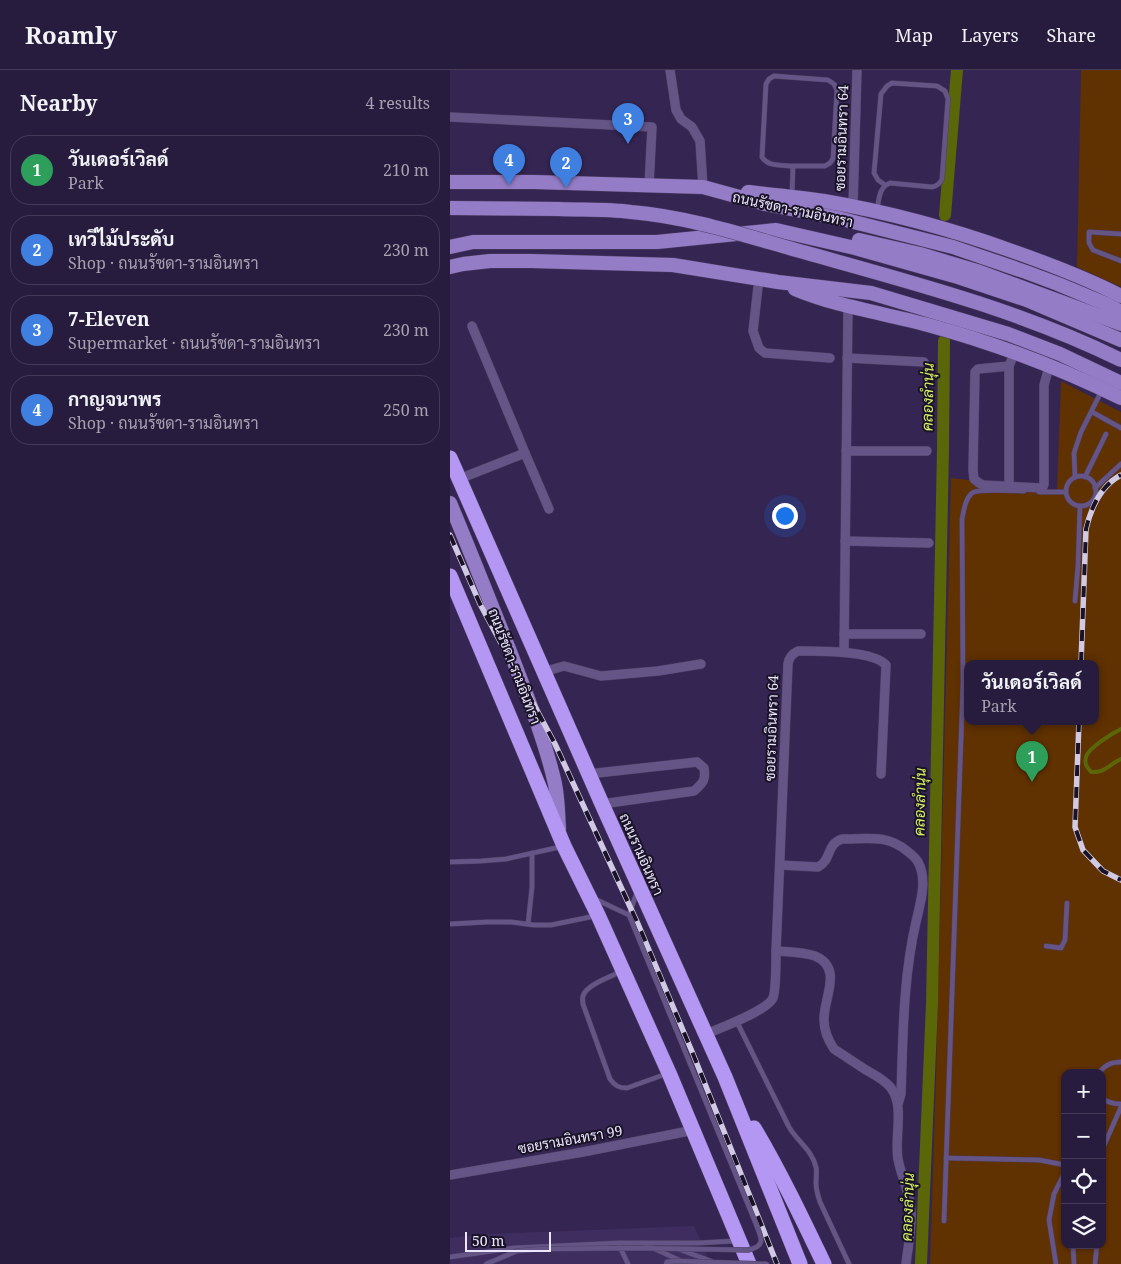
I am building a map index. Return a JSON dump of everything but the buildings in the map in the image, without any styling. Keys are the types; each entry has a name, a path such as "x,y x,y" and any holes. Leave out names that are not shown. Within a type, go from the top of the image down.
{"highway":[{"name":"ถนนรามอินทรา","path":"450,458 588,774 725,1077 800,1264"},
{"path":"450,576 561,841 598,915 669,1073 749,1264"},
{"path":"725,1077 772,1159 824,1264"}],"main road":[{"name":"ถนนรัชดา-รามอินทรา","path":"450,182 534,182 703,188 765,204 838,218 953,248 1058,284 1121,312"},
{"path":"703,188 792,197 877,211 994,244 1074,274 1121,296"},
{"path":"450,208 600,210 665,216 699,223 960,297 1052,330 1121,360"},
{"name":"ถนนรัชดา-รามอินทรา","path":"450,248 473,242 657,242 776,230 855,248 966,279 1027,300 1121,340"},
{"path":"776,230 832,236 928,256 1005,281 1121,324"},
{"path":"450,266 490,261 673,265 778,282 872,293 1008,334 1060,354 1121,383"},
{"path":"778,282 806,294 848,307 928,325 990,344 1012,360 1049,366 1121,398"},
{"name":"ถนนรัชดา-รามอินทรา","path":"450,503 481,577 548,755 555,785 561,841"}],"street":[{"path":"670,70 676,110 681,120 692,127 700,141 703,188"},
{"name":"ซอยรามอินทรา 64","path":"853,206 857,70"},
{"path":"450,117 652,127 649,186"},
{"path":"758,278 753,331 759,348 765,353 830,358"},
{"path":"844,652 848,307"},
{"path":"472,326 549,509"},
{"path":"847,358 924,362"},
{"path":"1009,487 1012,360 978,369 975,372 972,470 974,479 979,483 1009,487 1041,488 1044,486 1044,385 1049,366"},
{"path":"846,451 927,451"},
{"path":"459,480 525,453"},
{"path":"845,541 929,543"},
{"path":"844,634 921,634"},
{"name":"ซอยรามอินทรา 64","path":"706,1034 737,1022 766,1005 773,996 788,664 793,654 798,651 844,652 876,658 886,664 881,774"},
{"path":"543,672 564,666 601,676 701,664"},
{"path":"588,774 697,762 704,768 703,782 694,791 602,804"},
{"path":"780,865 818,867 824,864 837,841 842,839 882,838 903,848 918,862 922,872 922,889 906,972 901,1094 898,1104"},
{"path":"776,952 805,954 822,960 831,976 831,984 824,1010 825,1029 829,1042 834,1049 884,1081 896,1096 898,1104 898,1158 903,1183 910,1201 911,1212 906,1264"},
{"name":"ซอยรามอินทรา 99","path":"450,1175 583,1152 694,1130"}],"lane":[{"path":"774,76 828,80 834,84 837,90 833,159 830,164 825,166 793,166 769,164 762,157 766,84 774,76"},
{"path":"877,211 881,191 885,185 890,183 932,188 937,186 942,179 948,99 945,91 939,86 892,83 881,94 874,173 878,180 885,185"},
{"path":"792,197 793,166"},
{"path":"1121,234 1089,232 1089,243 1093,250 1121,261"},
{"path":"1075,477 1074,453 1081,432 1102,389"},
{"path":"1092,412 1121,428"},
{"path":"1084,476 1106,434"},
{"path":"1095,488 1121,464"},
{"path":"1084,476 1092,482 1095,488 1093,500 1085,505 1074,505 1067,497 1066,487 1075,477 1084,476"},
{"path":"944,1221 963,683 962,519 966,502 972,493 979,490 1066,492"},
{"path":"1075,601 1080,506"},
{"path":"450,862 506,858 532,853 561,841"},
{"path":"528,924 532,887 532,853"},
{"path":"486,1264 517,1251 541,1249 674,1248 748,1250 759,1246 761,1238 629,915 639,886"},
{"path":"589,896 629,915"},
{"path":"1046,946 1061,948 1065,940 1067,903"},
{"path":"450,924 510,922 534,926 551,925 598,915"},
{"path":"623,971 593,985 586,990 582,998 610,1079 616,1086 627,1088 669,1073"},
{"path":"737,1022 788,1128 810,1153 817,1174 818,1197 850,1264"},
{"path":"1101,1069 1108,1064 1121,1062"},
{"path":"1106,1100 1121,1105 1106,1141"},
{"path":"946,1158 1039,1160 1061,1164"},
{"path":"1056,1264 1049,1220 1054,1194 1061,1180"},
{"path":"450,1257 514,1248 618,1243 698,1243 738,1240"},
{"path":"618,1243 628,1264"},
{"path":"641,1243 684,1264"},
{"path":"674,1248 714,1262"},
{"path":"1073,1249 1074,1264"},
{"path":"1095,1264 1096,1249"},
{"path":"666,1264 677,1261 767,1264"}],"shaded area":[{"path":"1081,70 1121,70 1121,287 1077,267"},
{"path":"1061,381 1121,412 1121,1264 930,1264 951,478 1057,490"},
{"path":"694,1226 711,1264 450,1264 450,1238 488,1234"}],"waterway":[{"name":"คลองลำนุ่น","path":"945,215 957,70"},
{"name":"คลองลำนุ่น","path":"921,1264 932,1003 944,341"},
{"path":"1121,729 1091,749 1085,762 1091,772 1096,772 1104,770 1121,759"}],"railway":[{"path":"1081,660 1086,529 1091,513 1102,491 1121,475"},
{"path":"450,535 480,604 555,744 638,924 693,1054 777,1264"},
{"path":"1079,725 1075,827 1083,850 1103,871 1121,880"}],"place":[{"name":"7-Eleven","path":"628,144"},
{"name":"กาญจนาพร","path":"509,185"},
{"name":"เทวีไม้ประดับ","path":"566,188"},
{"name":"วันเดอร์เวิลด์","path":"1032,782"}]}
